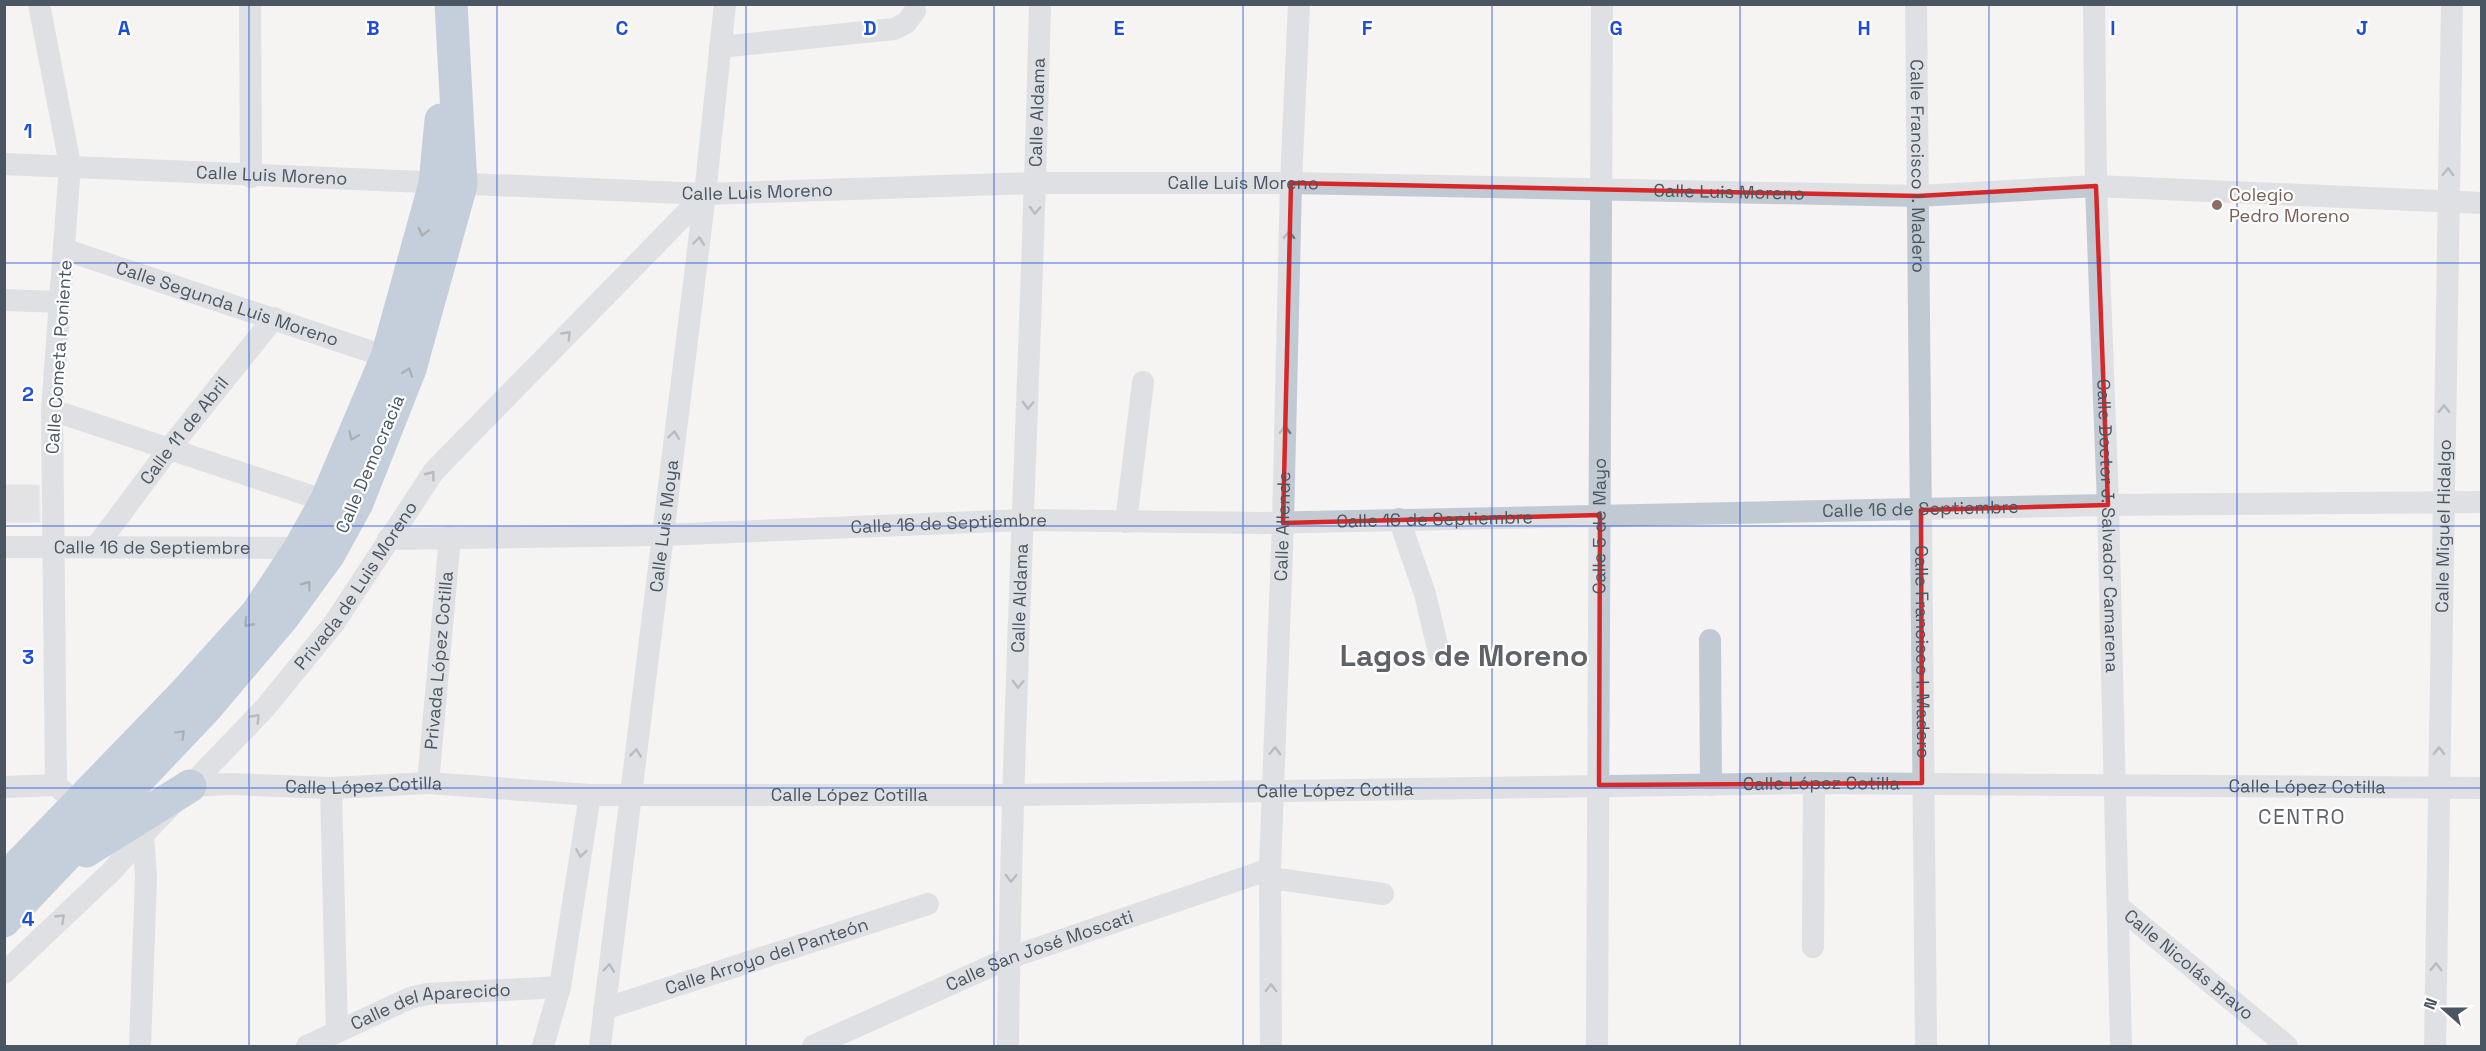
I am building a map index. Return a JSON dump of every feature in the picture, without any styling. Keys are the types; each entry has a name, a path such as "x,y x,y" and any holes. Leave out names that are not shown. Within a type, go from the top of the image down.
{"highway":[{"name":"Calle Democracia","path":"8,917 205,709 283,617 329,554 351,514 410,369 448,185 451,6"},
{"name":"Calle Democracia","path":"4,880 67,795 257,613 300,548 326,501 387,357 448,185"},
{"path":"8,917 36,867 67,795 158,757"},
{"path":"44,878 190,786"}],"street":[{"name":"Calle Cometa Poniente","path":"39,4 70,165 66,250 52,410 53,547 67,795"},
{"path":"250,4 251,177"},
{"name":"Calle Luis Moya","path":"600,1047 632,794 661,535 705,194 725,4"},
{"name":"Calle Aldama","path":"1008,1047 1013,795 1025,520 1040,4"},
{"name":"Calle Allende","path":"1271,1047 1270,873 1283,523 1290,183 1299,4"},
{"name":"Calle 5 de Mayo","path":"1597,1047 1602,4"},
{"name":"Calle Francisco I. Madero","path":"1916,4 1926,1047"},
{"name":"Calle Doctor J. Salvador Camarena","path":"2094,4 2096,186 2108,505 2121,1047"},
{"name":"Calle Miguel Hidalgo","path":"2435,1047 2452,4"},
{"path":"720,47 894,29 906,23 915,11"},
{"name":"Calle Luis Moreno","path":"4,164 70,165 251,177 705,194 1036,183 1290,183 1918,196 2096,186 2481,203"},
{"name":"Privada de Luis Moreno","path":"4,973 113,870 143,835 265,708 335,622 434,471 705,194"},
{"name":"Calle Segunda Luis Moreno","path":"66,250 387,357"},
{"path":"4,300 60,302"},
{"name":"Calle 11 de Abril","path":"96,547 169,449 274,318"},
{"path":"1126,522 1143,382"},
{"path":"52,410 326,501"},
{"name":"Calle 16 de Septiembre","path":"388,538 661,535 1025,520 1283,523 2108,505 2481,502"},
{"path":"1399,519 1425,594 1439,653"},
{"name":"Privada López Cotilla","path":"428,783 450,537"},
{"name":"Calle 16 de Septiembre","path":"4,547 300,548"},
{"path":"1710,640 1711,785"},
{"name":"Calle López Cotilla","path":"190,786 229,784 331,788 428,783 590,795 1013,795 1814,783 2481,788"},
{"path":"1813,947 1814,783"},
{"path":"4,787 67,795"},
{"path":"331,788 337,1032"},
{"path":"543,1047 560,987 590,795"},
{"path":"140,1047 146,877 143,835"},
{"path":"1270,873 1383,894"},
{"name":"Calle San José Moscati","path":"813,1047 1009,958 1270,873"},
{"name":"Calle Arroyo del Panteón","path":"604,1010 928,904"},
{"name":"Calle Nicolás Bravo","path":"2118,906 2287,1047"},
{"name":"Calle del Aparecido","path":"307,1047 410,998 427,994 560,987"}],"highlighted area":[{"path":"1291,183 1918,196 2096,186 2108,505 1921,510 1922,783 1599,785 1600,515 1283,523"}],"building":[{"path":"4,485 39,485 40,522 4,522"}],"place":[{"name":"Colegio Pedro Moreno","path":"2217,205"}],"district":[{"name":"Lagos de Moreno","path":"1464,656"},
{"name":"CENTRO","path":"2302,817"}]}
